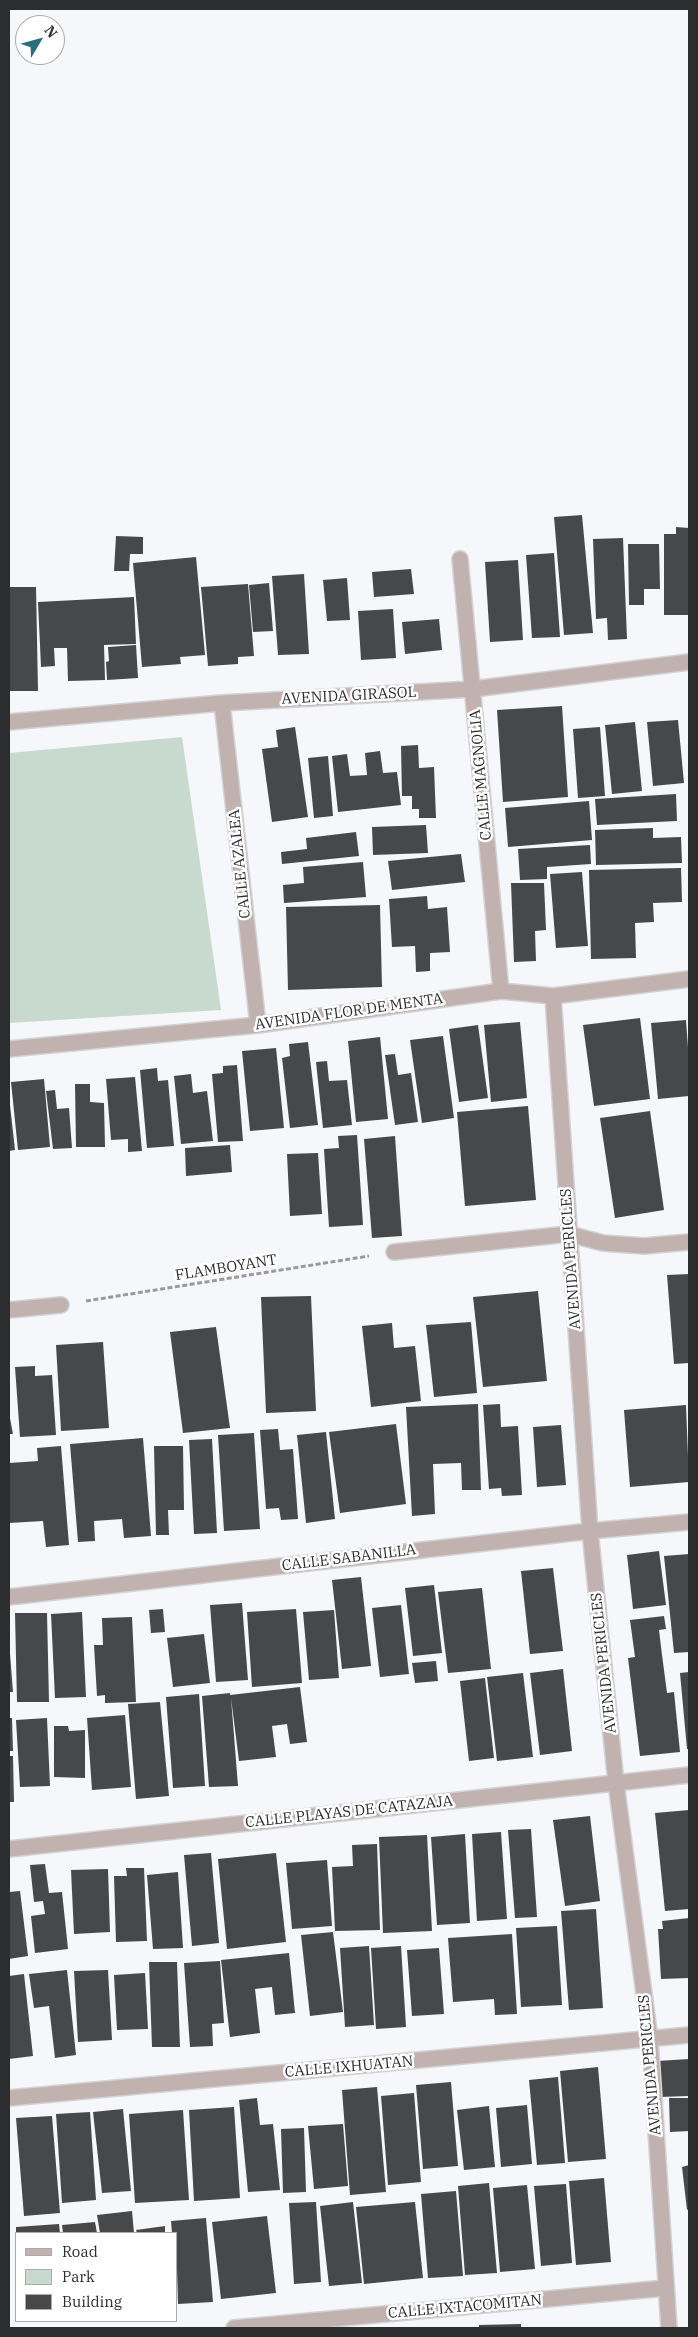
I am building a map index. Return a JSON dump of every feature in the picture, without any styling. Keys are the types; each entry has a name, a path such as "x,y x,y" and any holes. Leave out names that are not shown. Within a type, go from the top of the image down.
{"street":[{"name":"CALLE MAGNOLIA","path":"460,559 501,991"},
{"name":"AVENIDA GIRASOL","path":"9,722 222,704 473,690 689,662"},
{"name":"CALLE AZALEA","path":"222,704 258,1025"},
{"name":"AVENIDA FLOR DE MENTA","path":"9,1049 258,1025 501,991 553,996 689,979"},
{"name":"AVENIDA PERICLES","path":"553,996 590,1531 616,1783 650,2039 669,2328"},
{"path":"394,1252 569,1234 603,1243 644,1246 689,1242"},
{"path":"9,1310 61,1305"},
{"name":"CALLE SABANILLA","path":"9,1597 590,1531 689,1522"},
{"name":"CALLE PLAYAS DE CATAZAJA","path":"9,1849 689,1775"},
{"name":"CALLE IXHUATAN","path":"9,2098 689,2035"},
{"name":"CALLE IXTACOMITAN","path":"234,2328 666,2288"}],"path":[{"name":"FLAMBOYANT","path":"61,1305 394,1252"}],"green space":[{"path":"182,737 221,1010 9,1023 9,753"}],"building":[{"path":"582,515 593,633 564,635 554,517"},
{"path":"676,527 689,528 689,615 664,615 664,534 676,534"},
{"path":"116,536 143,537 143,554 130,554 129,571 114,571"},
{"path":"623,538 627,639 608,640 607,618 596,619 593,539"},
{"path":"628,544 659,544 660,589 644,589 644,605 629,605"},
{"path":"554,553 560,637 532,638 526,555"},
{"path":"196,557 205,655 180,657 181,664 142,667 133,563"},
{"path":"518,560 523,640 490,642 485,562"},
{"path":"411,569 414,594 374,597 372,572"},
{"path":"304,574 309,654 278,655 272,576"},
{"path":"347,578 350,620 327,621 323,580"},
{"path":"269,583 273,631 253,632 249,585"},
{"path":"248,584 254,656 238,657 238,664 208,666 201,587"},
{"path":"9,587 36,587 38,691 9,691"},
{"path":"134,597 136,644 104,645 105,680 68,681 67,648 54,648 55,666 41,667 38,602"},
{"path":"393,609 396,658 361,660 358,611"},
{"path":"439,619 442,650 405,654 402,622"},
{"path":"136,645 138,678 107,680 106,662 109,661 108,647"},
{"path":"562,706 568,797 503,802 497,710"},
{"path":"678,720 684,783 653,786 647,722"},
{"path":"635,722 642,791 612,794 605,725"},
{"path":"295,727 308,817 272,822 262,749 278,747 276,730"},
{"path":"600,727 605,796 578,798 573,729"},
{"path":"418,745 419,768 434,767 436,818 419,818 419,809 412,809 412,796 402,796 401,746"},
{"path":"380,751 383,773 397,772 401,805 338,812 332,756 347,754 350,776 367,775 365,753"},
{"path":"328,756 333,816 314,818 308,758"},
{"path":"676,794 677,821 597,825 595,799"},
{"path":"589,801 592,840 508,847 505,808"},
{"path":"426,825 428,853 373,855 372,827"},
{"path":"653,828 653,838 681,837 682,863 596,865 595,830"},
{"path":"356,832 359,856 282,864 281,852 307,849 306,838"},
{"path":"590,845 591,864 547,867 547,879 520,880 518,849"},
{"path":"461,854 465,882 392,890 388,861"},
{"path":"363,862 366,897 284,903 283,885 304,883 303,867"},
{"path":"681,868 682,902 653,903 654,922 635,923 636,958 591,959 589,870"},
{"path":"582,872 588,946 556,948 550,874"},
{"path":"511,883 544,883 546,930 535,931 536,961 514,962"},
{"path":"427,896 428,909 447,907 450,952 430,953 430,971 416,972 415,946 392,947 389,899"},
{"path":"380,905 382,987 288,990 286,907"},
{"path":"640,1018 650,1099 594,1106 583,1025"},
{"path":"686,1020 689,1096 658,1099 651,1023"},
{"path":"520,1022 527,1098 491,1102 484,1025"},
{"path":"478,1025 488,1098 459,1102 449,1029"},
{"path":"443,1036 454,1118 422,1123 410,1040"},
{"path":"380,1037 388,1119 356,1122 348,1041"},
{"path":"308,1042 318,1125 290,1128 282,1058 290,1056 289,1044"},
{"path":"276,1048 284,1128 250,1131 242,1051"},
{"path":"395,1054 398,1075 411,1073 418,1122 395,1125 385,1055"},
{"path":"327,1061 329,1081 347,1080 352,1125 323,1128 316,1062"},
{"path":"237,1065 243,1141 218,1142 212,1074 223,1073 223,1066"},
{"path":"157,1068 158,1081 168,1080 174,1146 147,1148 140,1070"},
{"path":"191,1074 193,1093 207,1091 213,1141 181,1144 174,1076"},
{"path":"135,1077 142,1151 128,1152 128,1139 111,1140 106,1079"},
{"path":"44,1079 50,1147 18,1150 11,1082"},
{"path":"75,1084 90,1084 90,1102 104,1103 105,1147 76,1147"},
{"path":"55,1090 57,1109 69,1108 72,1148 53,1149 46,1091"},
{"path":"9,1096 15,1150 9,1151"},
{"path":"528,1106 536,1200 465,1206 457,1112"},
{"path":"650,1111 664,1210 615,1218 600,1118"},
{"path":"357,1135 363,1225 329,1227 324,1149 339,1148 338,1136"},
{"path":"395,1136 402,1236 372,1238 364,1139"},
{"path":"230,1145 232,1172 186,1176 185,1148"},
{"path":"318,1153 322,1214 290,1216 287,1154"},
{"path":"689,1274 689,1363 674,1364 667,1275"},
{"path":"538,1291 547,1381 483,1387 473,1297"},
{"path":"311,1296 316,1411 266,1413 261,1297"},
{"path":"471,1322 477,1393 434,1397 426,1325"},
{"path":"392,1323 394,1348 415,1346 421,1401 371,1407 362,1326"},
{"path":"216,1327 230,1428 183,1433 170,1332"},
{"path":"103,1342 109,1428 61,1431 56,1345"},
{"path":"35,1366 35,1376 52,1375 56,1435 20,1437 15,1367"},
{"path":"478,1404 481,1490 462,1490 461,1463 433,1464 435,1514 412,1516 406,1407"},
{"path":"500,1404 501,1427 518,1426 522,1495 502,1496 501,1488 489,1489 483,1405"},
{"path":"686,1405 689,1482 630,1487 624,1410"},
{"path":"9,1413 13,1434 9,1434"},
{"path":"396,1424 406,1504 340,1513 329,1432"},
{"path":"561,1425 566,1485 537,1487 533,1427"},
{"path":"278,1429 280,1450 293,1449 298,1519 281,1520 279,1508 266,1509 260,1430"},
{"path":"326,1432 335,1519 306,1523 297,1435"},
{"path":"254,1433 260,1529 224,1531 218,1435"},
{"path":"143,1438 151,1536 124,1538 122,1519 94,1521 95,1541 78,1542 70,1444"},
{"path":"212,1439 217,1533 194,1534 189,1440"},
{"path":"61,1446 69,1545 46,1547 43,1521 9,1523 9,1463 38,1461 37,1448"},
{"path":"154,1446 183,1446 184,1510 168,1510 169,1535 156,1535"},
{"path":"659,1551 666,1605 633,1609 627,1555"},
{"path":"689,1554 689,1652 674,1653 664,1556"},
{"path":"553,1568 563,1651 530,1654 521,1571"},
{"path":"361,1577 371,1666 342,1669 332,1580"},
{"path":"434,1585 442,1653 413,1656 405,1588"},
{"path":"482,1588 491,1669 448,1673 438,1592"},
{"path":"242,1603 248,1680 216,1682 210,1605"},
{"path":"401,1605 409,1674 380,1677 372,1608"},
{"path":"163,1609 165,1632 151,1633 149,1610"},
{"path":"296,1609 302,1683 252,1687 247,1612"},
{"path":"334,1610 339,1678 309,1680 303,1612"},
{"path":"82,1612 86,1697 55,1698 51,1614"},
{"path":"15,1613 47,1613 49,1702 17,1702"},
{"path":"664,1616 666,1629 659,1630 667,1693 674,1692 680,1752 640,1756 628,1658 635,1657 630,1620"},
{"path":"132,1617 136,1702 105,1703 105,1695 97,1696 94,1645 103,1645 102,1618"},
{"path":"204,1634 210,1683 173,1687 167,1638"},
{"path":"9,1641 13,1692 9,1692"},
{"path":"436,1661 438,1681 415,1683 412,1663"},
{"path":"563,1669 572,1751 540,1755 530,1673"},
{"path":"689,1672 689,1749 687,1749 680,1673"},
{"path":"523,1673 533,1757 497,1761 487,1677"},
{"path":"485,1678 494,1758 469,1761 460,1681"},
{"path":"300,1687 307,1742 290,1744 287,1724 272,1726 276,1757 239,1761 231,1698 238,1786 209,1787 202,1696 230,1693 230,1695"},
{"path":"199,1694 205,1786 173,1788 166,1697"},
{"path":"160,1702 169,1796 136,1799 128,1704"},
{"path":"125,1715 131,1787 92,1790 87,1718"},
{"path":"9,1718 12,1718 13,1751 9,1751"},
{"path":"47,1718 50,1786 20,1787 16,1720"},
{"path":"54,1726 68,1726 69,1731 85,1730 85,1778 54,1777"},
{"path":"9,1756 13,1756 14,1802 9,1802"},
{"path":"689,1810 689,1909 665,1911 655,1813"},
{"path":"590,1816 600,1901 565,1906 553,1820"},
{"path":"531,1829 537,1917 515,1918 508,1830"},
{"path":"501,1832 507,1919 477,1921 472,1834"},
{"path":"465,1834 470,1923 437,1925 431,1837"},
{"path":"427,1835 432,1931 383,1933 379,1837"},
{"path":"377,1844 380,1930 335,1931 332,1867 353,1866 352,1845"},
{"path":"211,1853 219,1943 192,1946 184,1855"},
{"path":"276,1853 286,1942 227,1949 218,1859"},
{"path":"327,1860 332,1926 292,1929 286,1863"},
{"path":"45,1864 49,1893 62,1892 68,1949 35,1953 31,1916 45,1914 43,1901 34,1902 30,1865"},
{"path":"126,1868 144,1868 147,1941 116,1942 114,1876 127,1876"},
{"path":"108,1869 110,1932 74,1934 71,1870"},
{"path":"178,1872 183,1948 153,1949 147,1875"},
{"path":"20,1891 28,1956 9,1959 9,1892"},
{"path":"596,1909 603,2008 569,2010 561,1911"},
{"path":"689,1918 689,1978 661,1979 658,1929 663,1929 662,1921"},
{"path":"557,1926 562,2005 521,2007 516,1928"},
{"path":"333,1932 343,2012 310,2016 301,1935"},
{"path":"512,1934 517,2014 495,2015 494,1999 453,2002 448,1938"},
{"path":"369,1946 374,2025 345,2027 340,1948"},
{"path":"401,1946 406,2027 376,2029 371,1948"},
{"path":"439,1948 444,2014 412,2016 407,1950"},
{"path":"289,1953 295,2013 275,2015 272,1987 255,1989 260,2033 230,2037 221,1960"},
{"path":"220,1961 224,2023 212,2024 213,2046 190,2047 184,1963"},
{"path":"149,1962 177,1962 180,2047 152,2047"},
{"path":"67,1970 76,2055 55,2058 49,2006 34,2008 29,1974"},
{"path":"108,1970 112,2040 78,2042 74,1971"},
{"path":"145,1973 148,2029 117,2030 114,1975"},
{"path":"24,1974 33,2056 9,2059 9,1976"},
{"path":"689,2059 689,2096 659,2097 657,2061"},
{"path":"598,2067 606,2159 568,2162 560,2071"},
{"path":"558,2077 565,2163 537,2165 529,2080"},
{"path":"451,2082 458,2166 423,2169 416,2085"},
{"path":"377,2087 386,2192 350,2195 342,2090"},
{"path":"414,2093 421,2182 388,2185 381,2096"},
{"path":"257,2098 260,2125 273,2124 280,2190 248,2192 239,2100"},
{"path":"669,2098 689,2098 689,2131 670,2132"},
{"path":"527,2105 532,2164 501,2167 496,2108"},
{"path":"489,2106 495,2167 464,2170 457,2110"},
{"path":"234,2107 240,2198 194,2201 189,2110"},
{"path":"123,2109 131,2191 102,2193 93,2112"},
{"path":"183,2110 189,2200 135,2203 129,2114"},
{"path":"90,2112 96,2200 62,2203 56,2114"},
{"path":"52,2116 60,2213 24,2216 16,2118"},
{"path":"343,2124 348,2186 314,2189 308,2126"},
{"path":"304,2128 306,2192 283,2193 281,2129"},
{"path":"689,2165 689,2209 687,2210 682,2167"},
{"path":"604,2178 611,2262 576,2265 569,2181"},
{"path":"489,2183 497,2273 465,2275 458,2186"},
{"path":"566,2184 572,2263 541,2266 534,2186"},
{"path":"527,2185 535,2269 500,2272 493,2188"},
{"path":"456,2191 463,2276 428,2278 421,2194"},
{"path":"316,2202 321,2282 294,2284 289,2203"},
{"path":"353,2202 362,2283 329,2286 320,2206"},
{"path":"415,2202 423,2278 364,2284 356,2207"},
{"path":"132,2211 134,2232 100,2232 97,2215"},
{"path":"267,2216 276,2293 221,2299 212,2222"},
{"path":"206,2218 213,2302 178,2304 178,2232 172,2232 171,2221"},
{"path":"95,2222 97,2232 63,2232 62,2225"},
{"path":"59,2224 60,2232 16,2232 16,2227"},
{"path":"165,2226 165,2232 137,2232 136,2230"},
{"path":"521,2324 521,2328 479,2328 479,2325"}]}
